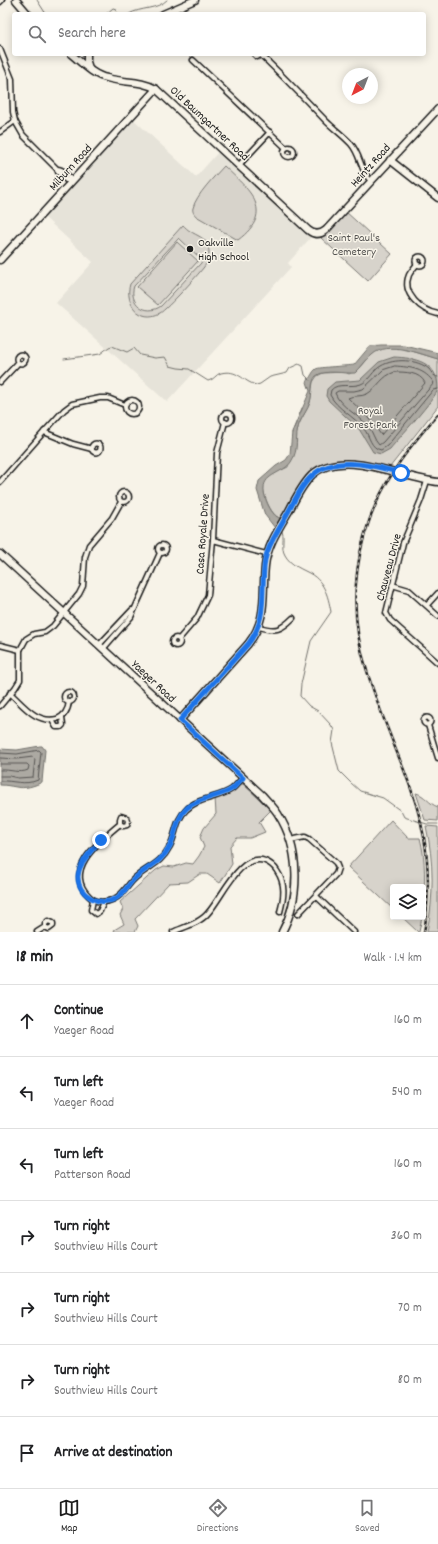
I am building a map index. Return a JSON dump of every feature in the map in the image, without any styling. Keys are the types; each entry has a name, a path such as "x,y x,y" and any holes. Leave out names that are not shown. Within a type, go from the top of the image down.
{"street":[{"path":"16,0 26,12"},
{"path":"168,12 195,0"},
{"path":"0,50 12,79 13,112 23,135 57,169 61,169 70,178 70,181"},
{"name":"Old Baumgartner Road","path":"74,56 98,75 146,84 156,89 308,230 317,234"},
{"path":"87,56 89,68"},
{"path":"263,56 305,97 326,121 350,143 356,150 362,170 371,181"},
{"path":"193,60 286,148"},
{"path":"0,65 5,62"},
{"name":"Milburn Road","path":"0,260 70,181 156,89"},
{"name":"Heintz Road","path":"317,234 326,230 438,109"},
{"path":"0,132 16,121"},
{"path":"239,165 270,132"},
{"path":"390,160 438,198"},
{"path":"417,264 410,275 408,283 409,292 418,304 433,313 438,314"},
{"path":"0,382 18,362"},
{"path":"0,482 64,410 72,404 100,398 108,398 126,405"},
{"name":"Casa Royale Drive","path":"179,639 197,618 208,595 213,540 217,453 225,422"},
{"path":"44,432 73,444 92,449"},
{"name":"Yaeger Road","path":"0,554 180,720 248,644 259,627 263,607 266,554 307,481 317,472 328,467 341,464 376,468 427,481 438,482"},
{"name":"Chauveau Drive","path":"427,481 421,500 403,543 392,585 387,615 390,620 438,663"},
{"path":"0,706 20,680 20,650 26,639 34,634 45,632 53,626 79,594 83,586 85,557 89,545 112,518 121,502"},
{"path":"213,540 266,554"},
{"path":"101,647 135,606 160,553"},
{"path":"392,585 409,590 438,616"},
{"path":"427,605 438,594"},
{"path":"259,627 280,629 293,618"},
{"path":"0,645 20,650"},
{"path":"10,693 33,714 41,719 52,720 62,717 66,713 69,702"},
{"path":"52,720 56,726 61,728 63,725 62,717"},
{"path":"180,720 274,808 283,823 290,840 295,871 294,895 289,916 282,932"},
{"path":"428,725 438,758"},
{"path":"120,824 94,848 80,870 78,880 87,895 94,900 104,902 115,899 123,894 135,878 156,864 163,857 170,847 181,815 186,809 198,801 228,791 243,778"},
{"path":"290,840 301,837 309,839 336,863 338,868 336,874 298,914"},
{"path":"173,932 198,921 208,914 236,875 250,861 255,859 271,864 279,874 284,885 284,898 280,912"},
{"path":"316,896 354,932"},
{"path":"94,900 91,910 96,914 100,911 104,902"},
{"path":"37,932 45,927"}],"shaded area":[{"name":"Oakville High School","path":"132,118 196,177 220,150 312,236 288,263 291,267 167,402 56,303 93,262 42,215"}],"green space":[{"path":"224,166 249,192 255,201 257,210 256,219 250,229 238,240 196,216 193,210 198,197"},
{"name":"Saint Paul's Cemetery","path":"345,211 392,254 368,281 321,238"},
{"path":"183,225 207,243 209,253 206,264 184,290 160,313 153,316 146,316 135,310 129,298 130,284","holes":["179,238 202,260 201,263 161,306 150,310 144,309 136,303 133,292 134,286"]},
{"path":"177,242 198,261 158,305 137,287"},
{"name":"Royal Forest Park","path":"384,346 405,349 438,359 438,406 390,467 357,462 330,463 307,475 280,518 273,513 270,508 265,498 263,487 266,480 271,475 288,467 299,424 310,403 313,382 317,376 323,373 345,372 349,374 360,368 372,354"},
{"path":"240,784 243,784 271,810 259,822 265,832 250,838 237,838 230,846 232,864 220,883 207,874 200,874 188,882 169,883 135,919 138,926 135,932 115,932 114,930 124,924 120,915 123,909 120,902 156,870 164,866 174,867 186,863 193,864 204,847 200,837 204,828 216,814 215,798 230,792"},
{"path":"416,793 438,807 438,821 425,820"},
{"path":"391,820 408,838 420,838 423,855 424,884 390,884 390,906 348,867"},
{"path":"426,826 438,827 438,932 427,932 432,892 432,866"},
{"path":"405,920 421,920 418,932"}],"water":[{"path":"404,345 438,353 438,359 395,348 387,349 372,355 355,373 329,372 316,376 313,382 309,405 299,424 294,457 288,466 271,477 265,483 264,492 267,501 274,514 280,518 275,528 265,515 257,490 259,481 276,466 286,460 290,454 292,432 310,391 307,382 316,369 354,365 370,346"},
{"path":"394,357 409,358 424,363 434,372 438,389 436,394 424,409 390,449 381,454 373,452 359,429 329,401 326,396 327,389 335,382 360,380 379,362"},
{"path":"42,746 45,750 42,782 33,786 22,788 0,785 0,749 17,750"}],"waterway":[{"path":"37,0 45,12"},
{"path":"134,12 154,7 167,0"},
{"path":"108,12 113,8 116,9 117,12"},
{"path":"64,359 100,354 112,346 127,352 134,348 140,355 155,358 165,357 170,366 189,369 208,381 219,374 227,372 236,374 256,385 270,377 287,373 290,368 299,364 303,366 305,375 310,380"},
{"path":"292,433 302,408"},
{"path":"281,529 283,535 284,552 289,561 318,579 327,594 331,612 311,641 301,684 300,696 309,706 318,711 334,730 332,743 339,771 360,791 383,798 401,811 404,817 427,824 438,824"}],"railway":[{"path":"424,932 428,887 428,869 424,836 416,803 367,671 360,646 356,620 355,595 357,570 362,545 369,520 379,497 402,458 438,414"}],"place":[{"name":"Oakville High School","path":"190,249"}],"route":[{"path":"101,840 83,863 78,876 84,892 91,899 109,902 123,894 135,878 156,864 163,857 170,847 181,815 186,809 198,801 228,791 243,778 180,720 248,644 256,633 259,627 263,607 266,554 272,541 307,481 324,468 341,464 358,465 401,473"}]}
